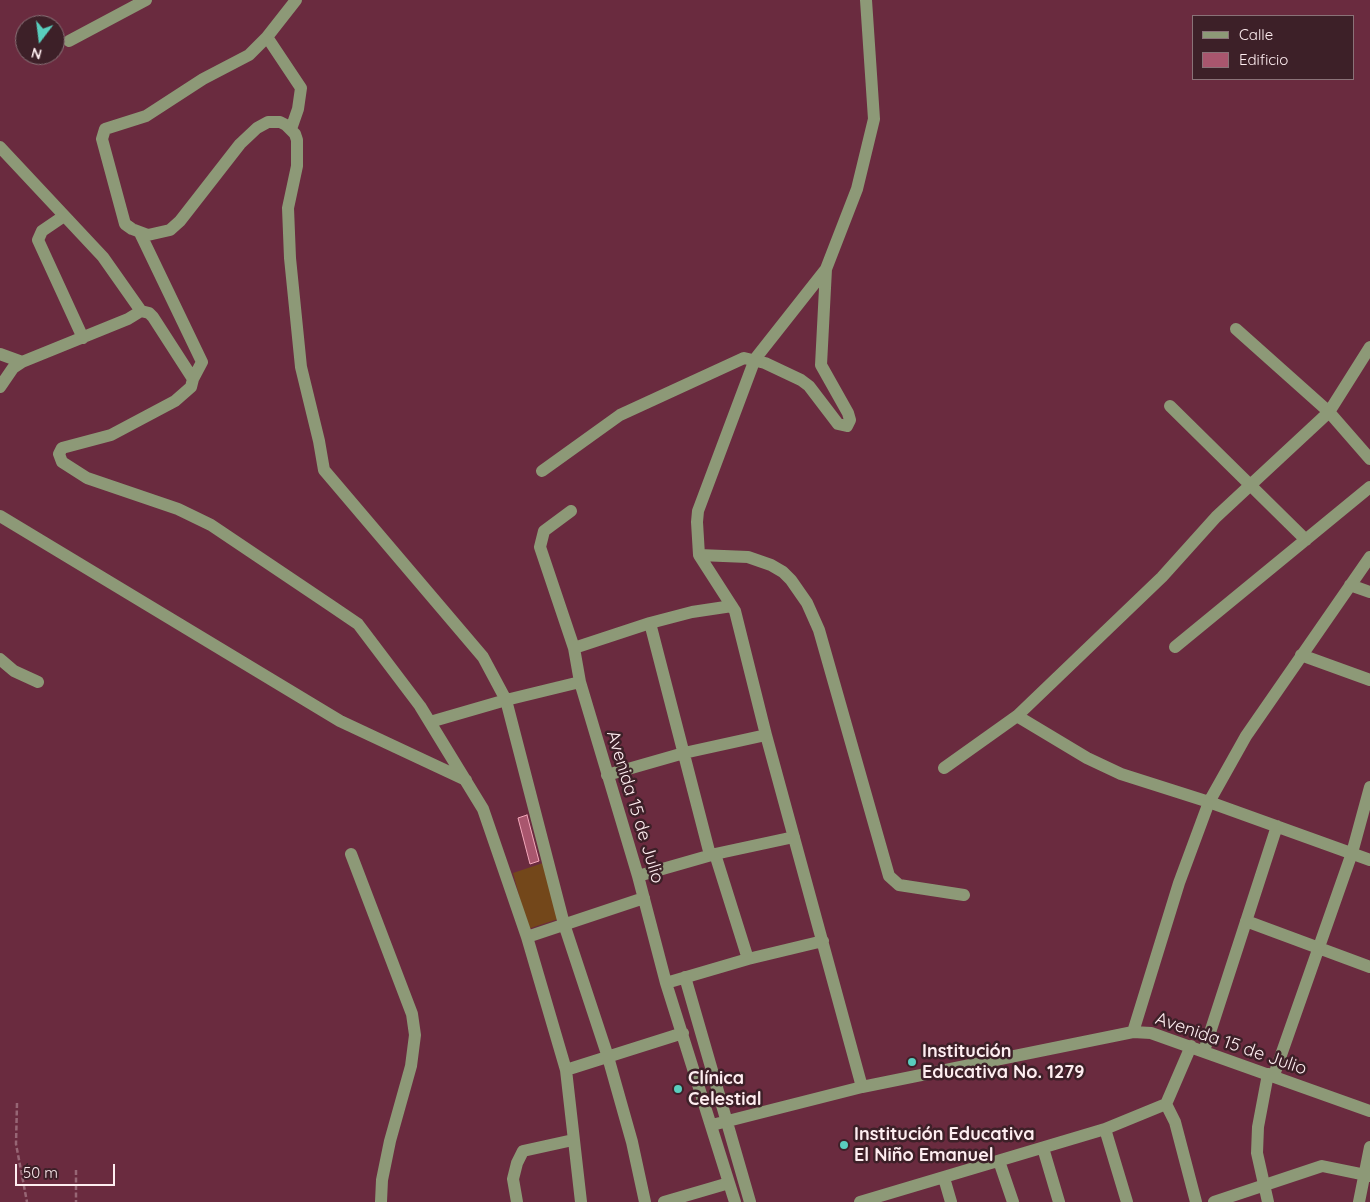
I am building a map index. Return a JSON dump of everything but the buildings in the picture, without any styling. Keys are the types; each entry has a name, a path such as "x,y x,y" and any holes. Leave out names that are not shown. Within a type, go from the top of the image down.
{"street":[{"path":"69,41 146,0"},
{"path":"296,0 267,37 249,55 203,78 146,116 105,129 102,139 125,224 140,233 156,235 175,226 240,144 262,124 280,122 292,129 297,140 298,166 288,208 290,258 301,366 324,470 483,658 506,700 564,924 608,1057 632,1142 645,1202"},
{"path":"862,1088 766,735 735,611 699,555 698,510 755,359 826,269 857,189 874,119 866,0"},
{"path":"267,37 301,88 298,109 292,129"},
{"path":"0,147 103,257 141,311"},
{"path":"64,216 42,231 38,240 83,338"},
{"path":"140,233 202,362 191,387 175,401 110,435 62,448 59,454 62,462 87,478 178,509 211,526 358,624 420,706 483,809 527,937 566,1070 582,1202"},
{"path":"542,470 620,415 739,360 755,359 801,380 809,386 838,424 842,426 848,425 850,420 848,413 821,365 826,269"},
{"path":"0,387 13,368 22,362 83,338 141,311 149,313 153,317 193,379"},
{"path":"1236,328 1329,412 1370,459"},
{"path":"944,768 1017,716 1162,577 1216,516 1329,412 1370,347"},
{"path":"0,354 22,362"},
{"path":"1170,406 1249,486 1306,540"},
{"path":"1175,647 1370,487"},
{"name":"Avenida 15 de Julio","path":"571,511 544,531 540,547 574,648 580,682 638,876 666,983 735,1202"},
{"path":"0,516 340,722 466,780"},
{"path":"699,555 748,557 771,565 783,572 790,580 807,603 819,630 889,876 900,885 964,895"},
{"path":"1133,1032 1180,883 1209,802 1246,736 1370,557"},
{"path":"1350,585 1370,592"},
{"path":"574,648 650,623 692,612 732,606"},
{"path":"650,623 712,855 748,959"},
{"path":"1301,655 1370,680"},
{"path":"0,659 14,670 38,682"},
{"path":"430,722 506,700 580,682"},
{"path":"1017,716 1087,758 1121,774 1209,802 1370,860"},
{"path":"607,775 684,753 766,735"},
{"path":"1268,1202 1257,1153 1258,1127 1271,1074 1320,949 1352,853 1370,787"},
{"path":"1204,1051 1277,826"},
{"path":"638,876 712,855 794,837"},
{"path":"351,854 412,1014 415,1035 411,1066 390,1141 382,1180 381,1202"},
{"path":"527,937 644,898"},
{"path":"1246,921 1370,966"},
{"path":"666,983 748,959 823,941"},
{"path":"685,977 750,1202"},
{"name":"Avenida 15 de Julio","path":"712,1125 862,1088 1133,1032 1151,1033 1191,1046 1370,1111"},
{"path":"566,1070 683,1033"},
{"path":"860,1202 902,1196 944,1178 1105,1129 1166,1104 1191,1046"},
{"path":"1166,1104 1175,1122 1196,1202"},
{"path":"1105,1129 1127,1202"},
{"path":"517,1202 513,1179 517,1163 523,1151 573,1140"},
{"path":"1359,1202 1366,1175 1370,1147"},
{"path":"1043,1148 1059,1202"},
{"path":"999,1161 1013,1202"},
{"path":"1214,1202 1310,1168 1322,1166 1366,1175"},
{"path":"944,1178 951,1202"},
{"path":"664,1202 729,1183"}],"path":[{"path":"17,1103 16,1144 28,1202"},
{"path":"76,1170 76,1202"}],"shaded area":[{"path":"543,863 558,919 528,929 513,873"}],"place":[{"name":"Institución Educativa No. 1279","path":"912,1062"},
{"name":"Clínica Celestial","path":"678,1089"},
{"name":"Institución Educativa El Niño Emanuel","path":"844,1145"}]}
